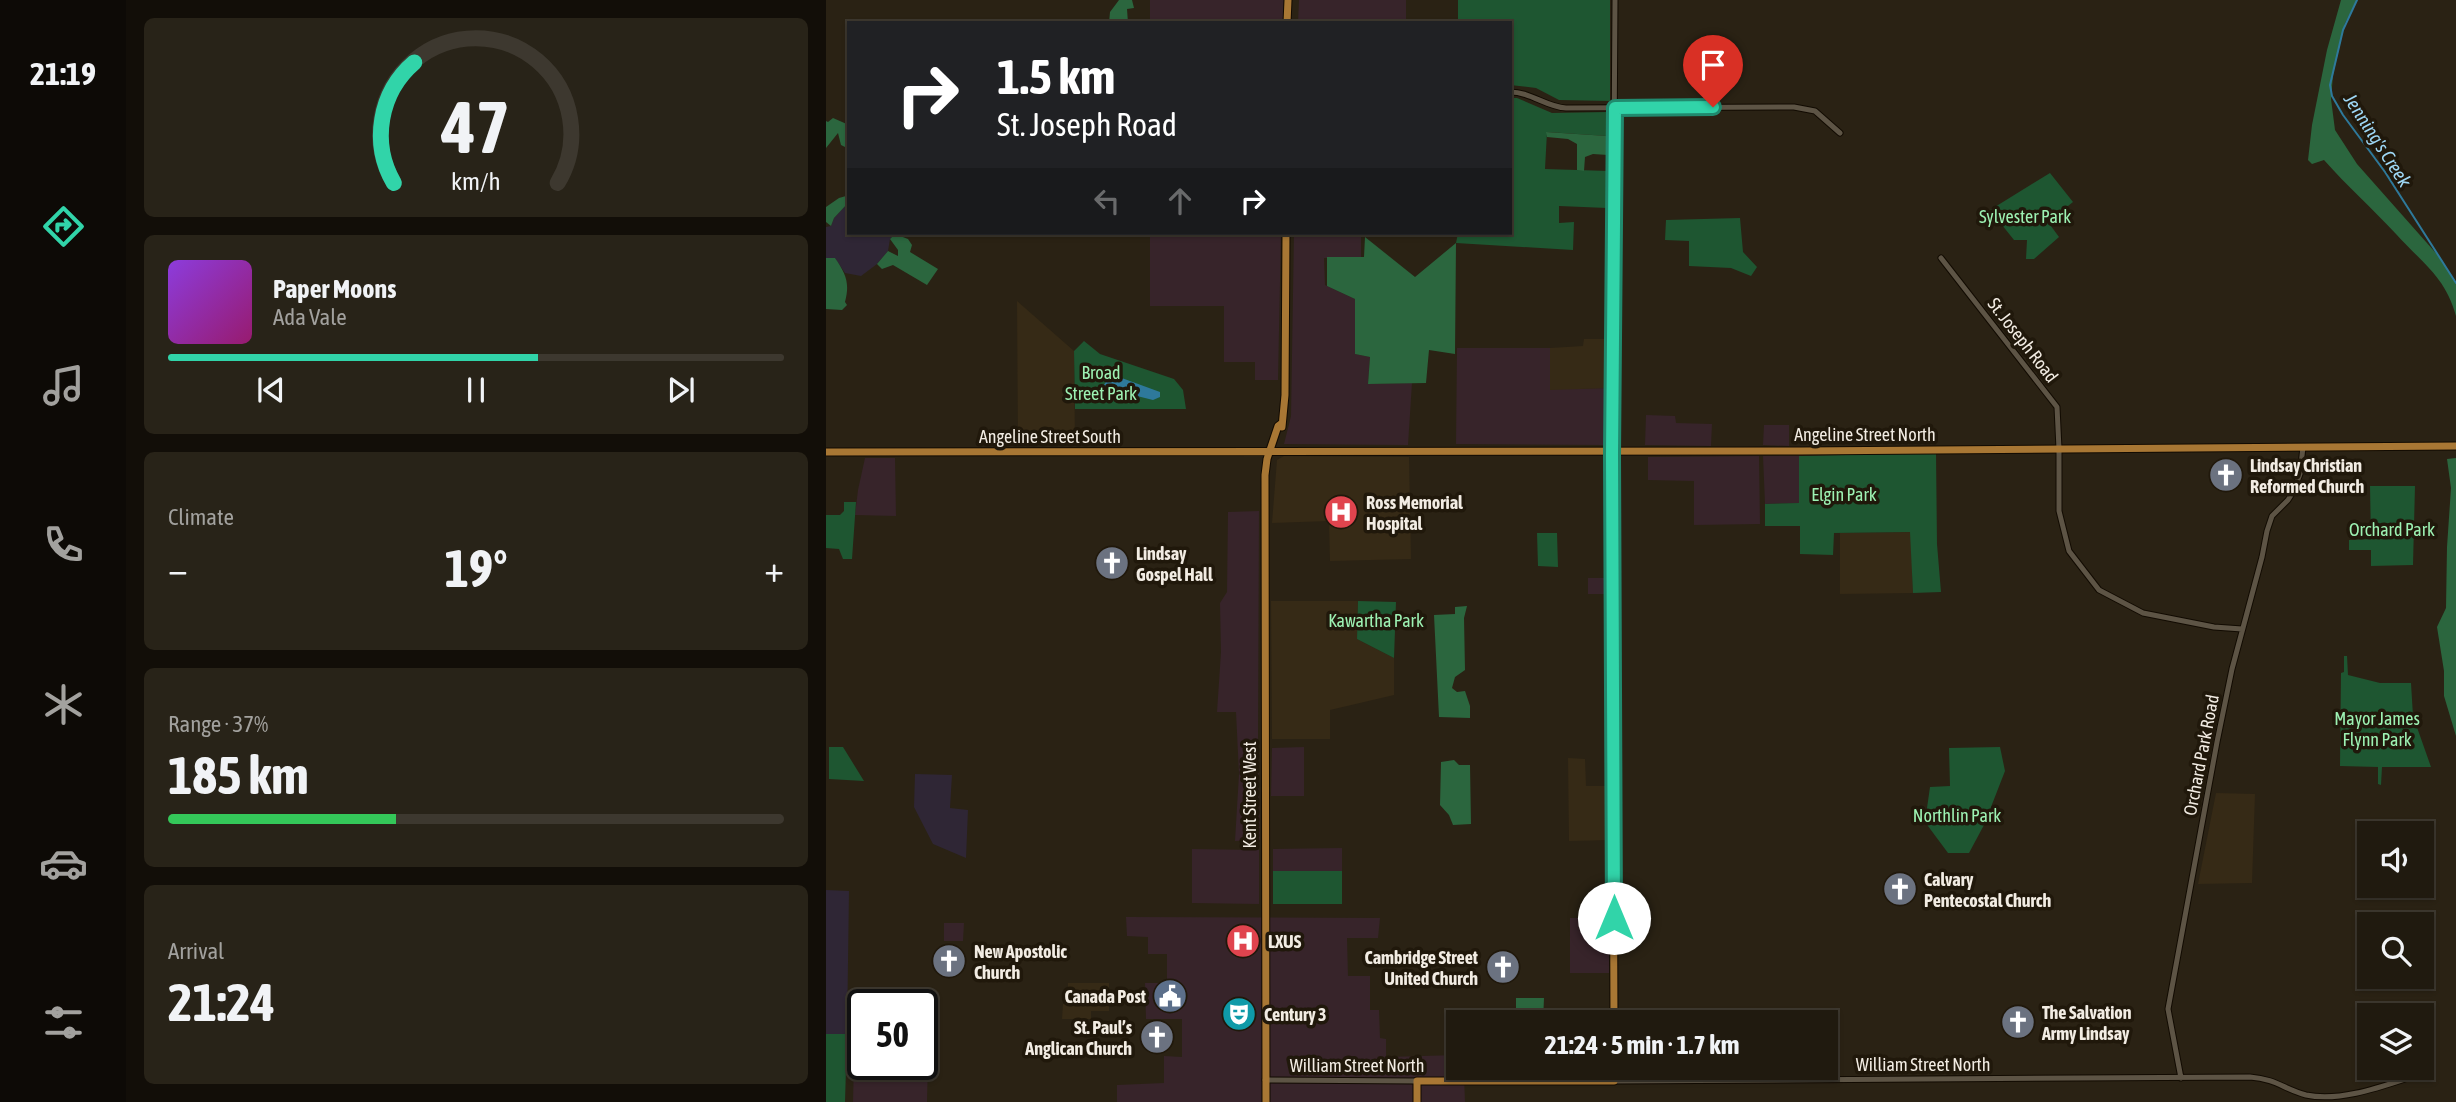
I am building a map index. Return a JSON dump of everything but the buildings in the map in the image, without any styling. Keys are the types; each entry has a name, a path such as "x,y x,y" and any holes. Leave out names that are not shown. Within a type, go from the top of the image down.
{"main road":[{"path":"1287,21 1288,0"},
{"name":"Kent Street West","path":"1266,1102 1265,475 1278,426 1282,423 1285,395 1286,235"},
{"name":"Angeline Street North","path":"1272,451 2456,446"},
{"path":"1612,450 1614,1010"},
{"name":"Angeline Street South","path":"826,452 1272,451"},
{"path":"1417,1081 1418,1102"},
{"name":"William Street North","path":"1417,1081 1614,1081"}],"street":[{"path":"1612,450 1615,0"},
{"path":"1512,92 1531,95 1558,107 1794,107 1815,111 1840,133"},
{"name":"St. Joseph Road","path":"1941,258 2057,407 2059,511 2069,551 2099,590 2143,613 2214,627 2242,628"},
{"name":"Orchard Park Road","path":"2181,1078 2170,1029 2169,1002 2217,742 2242,628 2272,516 2293,492 2300,474 2304,447"},
{"name":"William Street North","path":"1614,1081 2264,1078 2302,1093 2325,1096 2363,1091 2401,1080"},
{"name":"William Street North","path":"1265,1080 1417,1081"}],"shaded area":[{"path":"1150,0 1284,0 1284,21 1150,21"},
{"path":"1299,0 1406,0 1406,21 1298,21"},
{"path":"847,204 847,235 894,235 890,239 888,251 861,276 845,273 835,258 826,258 826,227 831,226 834,218"},
{"path":"1150,235 1281,235 1278,380 1255,380 1255,362 1224,362 1224,306 1150,306"},
{"path":"1294,235 1361,235 1361,259 1324,258 1325,285 1355,299 1355,354 1370,357 1368,384 1412,383 1408,445 1284,444 1291,416"},
{"path":"1017,301 1074,351 1075,445 1018,445"},
{"path":"1584,339 1609,339 1610,388 1550,390 1550,348 1583,346"},
{"path":"1457,348 1550,348 1551,389 1606,388 1605,445 1456,444"},
{"path":"1646,415 1675,416 1676,423 1712,424 1711,446 1645,445"},
{"path":"1764,425 1789,425 1789,446 1763,445"},
{"name":"Ross Memorial Hospital","path":"1284,456 1409,457 1411,559 1330,561 1329,521 1272,523 1277,460"},
{"path":"1759,456 1760,524 1694,525 1694,481 1648,480 1648,457"},
{"path":"1763,456 1799,456 1799,503 1765,504"},
{"path":"865,458 895,458 896,516 855,515"},
{"path":"1259,511 1260,840 1235,841 1239,774 1236,712 1217,712 1221,652 1220,603 1227,592 1228,512"},
{"path":"1911,532 1913,593 1840,594 1840,533"},
{"path":"1588,578 1608,578 1608,594 1588,594"},
{"path":"1271,601 1358,601 1357,639 1394,658 1394,695 1330,710 1330,739 1272,739"},
{"path":"1304,747 1304,796 1271,796 1272,748"},
{"path":"1568,758 1585,759 1586,786 1610,786 1610,840 1569,841"},
{"path":"915,774 952,775 950,808 968,810 966,858 933,844 914,807"},
{"path":"2216,793 2255,794 2252,883 2198,884"},
{"path":"1342,848 1342,871 1273,871 1273,849"},
{"path":"1192,849 1259,850 1259,904 1192,903"},
{"path":"826,890 849,891 847,1034 826,1034"},
{"path":"1126,917 1380,918 1378,938 1347,938 1348,976 1370,976 1370,1010 1379,1010 1380,1038 1386,1039 1386,1057 1446,1055 1446,1080 1464,1080 1465,1102 1117,1102 1117,1085 1164,1083 1164,1056 1182,1057 1182,1019 1146,1019 1145,983 1167,983 1167,954 1148,954 1148,937 1127,936"},
{"path":"1570,918 1609,918 1609,973 1570,973"},
{"path":"944,923 964,923 963,941 944,941"},
{"path":"1068,983 1109,983 1109,1011 1091,1011 1091,1019 1062,1019 1063,1004 1068,1004"},
{"path":"854,1080 928,1080 927,1102 853,1102"}],"green space":[{"path":"1119,0 1132,0 1134,8 1127,9 1128,21 1109,21 1110,12"},
{"path":"1458,0 1610,0 1610,101 1559,100 1536,88 1512,85 1512,21 1458,21"},
{"path":"2341,0 2357,0 2345,23 2333,75 2331,99 2335,130 2357,164 2442,260 2456,284 2456,316 2446,290 2424,262 2324,160 2312,164 2308,160 2327,50"},
{"path":"1512,98 1552,113 1608,112 1607,136 1547,132 1545,169 1609,171 1607,208 1559,206 1559,223 1574,222 1573,250 1456,243 1458,235 1512,235"},
{"path":"833,118 847,124 847,148 841,145 838,133 826,148 826,121"},
{"path":"1546,132 1607,136 1608,155 1593,154 1585,157 1584,171 1577,170 1577,144 1568,139 1547,137"},
{"name":"Sylvester Park","path":"2050,173 2073,202 2048,222 2059,237 2034,259 2026,259 2027,240 2014,240 1990,210"},
{"path":"846,196 847,204 834,218 831,226 826,222 826,207"},
{"path":"1740,218 1743,252 1757,267 1751,276 1731,268 1689,266 1689,241 1665,240 1666,220"},
{"path":"898,235 908,239 912,245 910,252 938,269 927,285 893,265 882,269 877,264 888,251 898,256 898,250 890,239"},
{"path":"1365,237 1415,277 1456,243 1455,354 1429,350 1426,383 1368,384 1370,357 1355,354 1355,299 1327,286 1327,257 1364,257"},
{"path":"826,258 835,258 846,279 847,305 842,310 826,309"},
{"name":"Broad Street Park","path":"1084,341 1100,354 1174,379 1183,390 1186,409 1075,409 1074,351"},
{"name":"Elgin Park","path":"1936,453 1937,544 1941,592 1913,593 1910,532 1834,533 1833,555 1800,554 1800,526 1765,526 1765,504 1799,503 1799,456"},
{"path":"2456,458 2456,736 2444,696 2444,671 2437,627 2446,608 2451,488 2447,459"},
{"name":"Orchard Park","path":"2370,486 2415,486 2413,565 2371,566 2371,550 2349,550 2349,540 2371,539"},
{"path":"844,502 856,502 852,559 843,559 839,549 826,548 826,515 840,515 844,511"},
{"path":"1537,533 1557,533 1558,567 1538,566"},
{"name":"Kawartha Park","path":"1358,601 1396,602 1394,658 1357,639"},
{"path":"1467,606 1464,618 1465,670 1455,677 1452,688 1457,692 1465,691 1470,706 1470,718 1439,717 1434,615 1455,614 1455,607"},
{"name":"Mayor James Flynn Park","path":"2344,656 2347,656 2348,675 2380,683 2411,683 2413,716 2431,767 2382,767 2381,785 2378,784 2378,767 2340,766 2341,673 2344,672"},
{"path":"829,747 843,747 864,781 829,779"},
{"name":"Northlin Park","path":"2000,747 2005,771 1984,825 1969,853 1948,853 1925,822 1930,787 1950,786 1949,748"},
{"path":"1454,760 1459,765 1470,765 1471,824 1453,825 1440,805 1441,762"},
{"path":"1273,871 1342,871 1342,904 1273,904"},
{"path":"1516,998 1544,998 1544,1010 1516,1010"},
{"path":"826,1034 847,1034 845,1102 826,1102"}],"water":[{"path":"1119,377 1160,392 1160,397 1153,400 1125,393 1108,395 1103,392 1103,386 1109,378"}],"waterway":[{"name":"Jenning's Creek","path":"2357,0 2343,30 2330,85 2332,96 2385,172 2456,283"}],"place":[{"name":"Lindsay Christian Reformed Church","path":"2226,475"},
{"name":"Ross Memorial Hospital","path":"1341,512"},
{"name":"Lindsay Gospel Hall","path":"1112,563"},
{"name":"Calvary Pentecostal Church","path":"1900,889"},
{"name":"LXUS","path":"1243,941"},
{"name":"New Apostolic Church","path":"949,961"},
{"name":"Cambridge Street United Church","path":"1503,967"},
{"name":"Canada Post","path":"1170,996"},
{"name":"Century 3","path":"1239,1014"},
{"name":"The Salvation Army Lindsay","path":"2018,1022"},
{"name":"St. Paul’s Anglican Church","path":"1157,1037"}],"route":[{"path":"1614,918 1612,455 1615,108 1713,107"}]}
